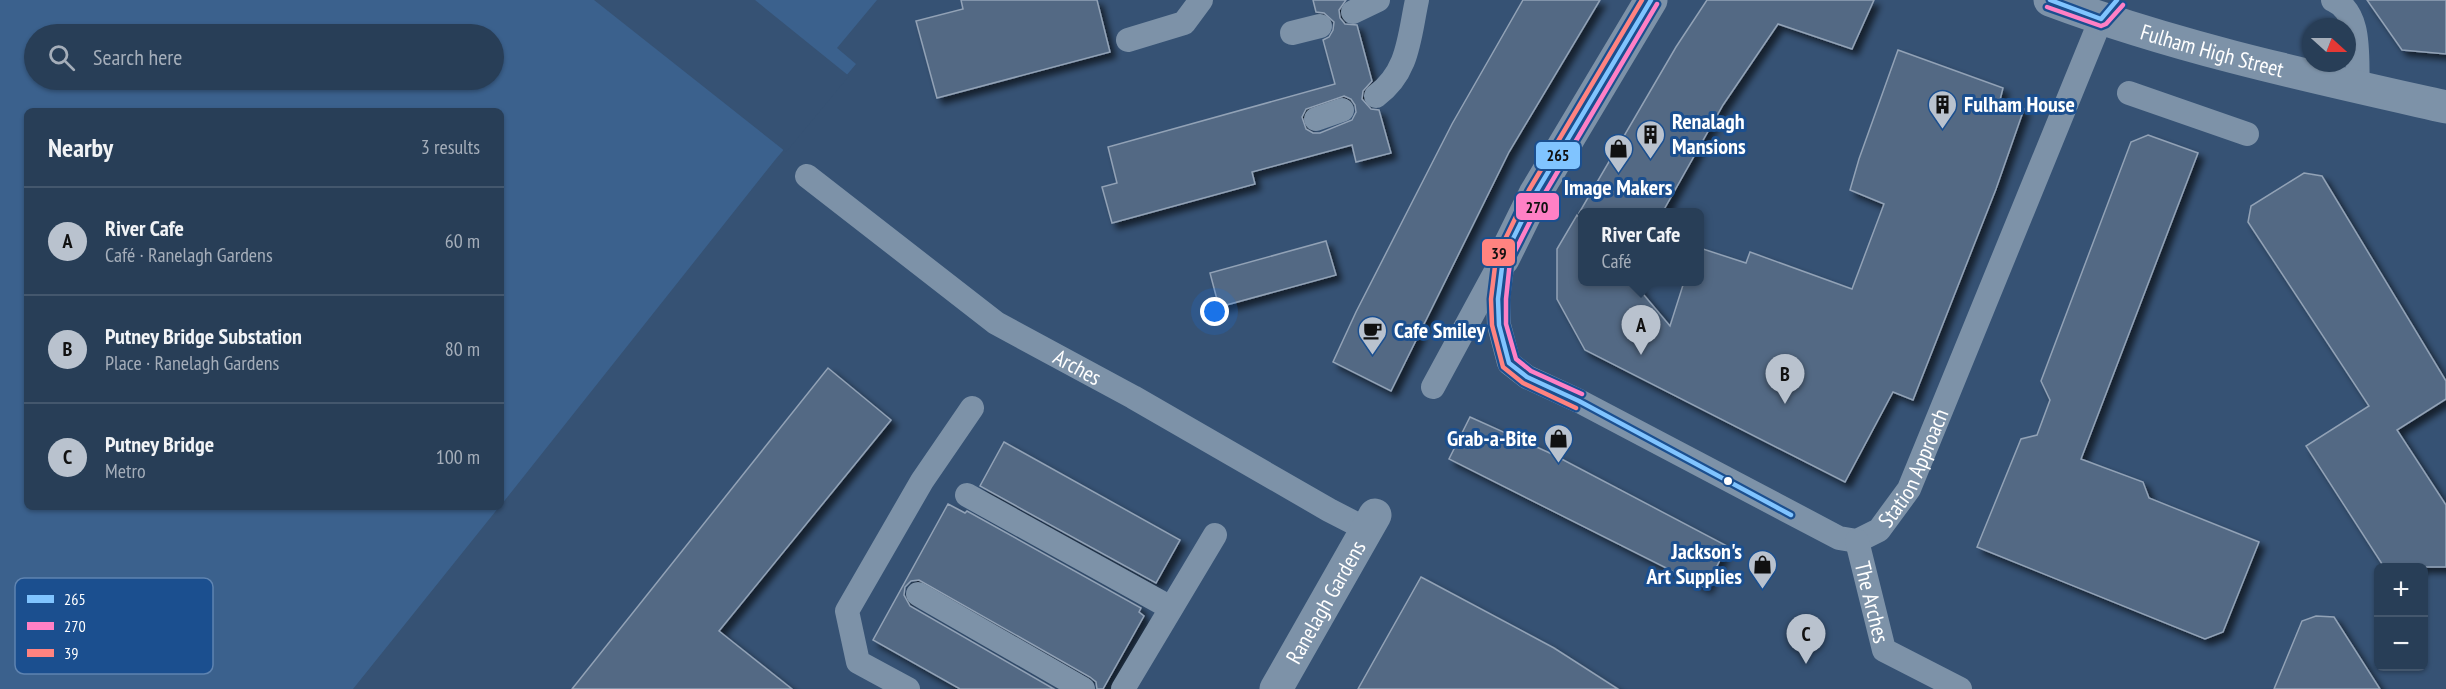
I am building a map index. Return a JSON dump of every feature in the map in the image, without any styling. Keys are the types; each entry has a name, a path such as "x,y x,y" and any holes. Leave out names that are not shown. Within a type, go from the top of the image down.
{"street":[{"path":"1503,259 1535,194 1651,0"},
{"name":"Fulham High Street","path":"2050,0 2109,10 2266,66 2446,107"},
{"name":"Ranelagh Gardens","path":"1276,689 1370,522"}],"lane":[{"path":"1128,40 1184,23 1201,0"},
{"path":"1353,12 1378,0"},
{"path":"1376,96 1390,86 1407,53 1418,0"},
{"path":"2333,0 2341,3 2354,22 2358,87"},
{"name":"Station Approach","path":"1503,259 1498,299 1499,325 1509,363 1527,377 1579,401 1791,514 1839,538 1857,542 1880,530 1910,489 2109,10"},
{"path":"1292,33 1320,26"},
{"path":"2129,93 2247,134"},
{"path":"1316,119 1342,111"},
{"name":"Arches","path":"807,176 996,323 1133,397 1329,510 1370,522"},
{"path":"1433,387 1503,259"},
{"path":"908,689 858,662 847,611 922,481 972,408"},
{"path":"967,495 1171,608"},
{"path":"1123,689 1215,535"},
{"name":"The Arches","path":"1857,542 1884,650 1960,689"},
{"path":"918,594 1083,689"}],"water":[{"path":"0,0 877,0 837,48 856,64 775,160 504,501 504,108 24,108 24,510 497,510 353,689 0,689"}],"pier":[{"path":"594,0 755,0 849,76 786,152"}],"building":[{"path":"961,0 1097,0 1110,52 937,98 916,21 963,9"},
{"path":"1313,0 1346,0 1339,10 1340,18 1345,24 1357,25 1372,81 1363,91 1362,99 1371,109 1379,110 1391,153 1356,162 1352,145 1252,172 1255,184 1112,223 1102,187 1117,183 1108,147 1335,84 1323,40 1329,37 1334,22 1324,13 1316,12","holes":["1344,96 1351,99 1356,112 1352,120 1320,133 1313,133 1306,129 1302,117 1306,109"]},
{"path":"1523,0 1600,0 1509,152 1391,391 1333,362 1452,124"},
{"path":"1707,0 1874,0 1852,49 1778,24 1723,105 1665,208 1582,208 1676,47"},
{"path":"2367,0 2446,0 2446,54 2402,50"},
{"path":"1898,50 2003,88 2000,100 2024,109 1996,189 1913,400 1893,392 1845,482 1585,350 1557,299 1557,249 1577,215 1578,286 1636,286 1670,326 1683,286 1704,286 1704,249 1746,263 1750,252 1852,289 1884,204 1850,190"},
{"path":"2148,135 2198,153 2081,459 2143,482 2149,498 2259,542 2223,632 2205,639 1977,547 2021,439 2037,435 2050,400 2041,381 2131,142"},
{"path":"2304,173 2322,176 2446,381 2446,399 2397,430 2446,505 2446,567 2428,567 2428,563 2381,563 2306,446 2369,406 2248,222 2251,206"},
{"path":"1326,241 1336,275 1219,307 1210,273"},
{"path":"828,368 891,420 719,631 792,689 572,689"},
{"path":"1470,417 1552,454 1727,546 1706,588 1449,459"},
{"path":"1004,442 1180,540 1156,583 980,486"},
{"path":"948,504 965,513 967,511 1141,608 1139,612 1144,616 1103,689 1097,689 1096,682 1090,677 919,580 911,581 905,587 904,595 910,606 1054,689 960,689 873,640"},
{"path":"1421,577 1554,648 1618,689 1358,689"},
{"path":"2316,616 2334,617 2380,689 2274,689 2302,621"}],"transit line":[{"name":"39","path":"1576,408 1523,383 1503,367 1492,325 1491,299 1496,258 1529,190 1642,0"},
{"name":"265","path":"1651,0 1535,194 1503,259 1498,299 1499,325 1509,363 1527,377 1579,401 1791,515"},
{"name":"265","path":"2050,0 2101,19 2117,0"},
{"name":"270","path":"1582,394 1531,371 1516,359 1506,324 1510,261 1542,198 1657,4"},
{"name":"270","path":"2047,7 2101,26 2106,24 2123,5"}],"place":[{"name":"Fulham House","path":"1943,130"},
{"name":"Renalagh Mansions","path":"1651,160"},
{"name":"Image Makers","path":"1618,174"},
{"name":"River Cafe","path":"1641,355"},
{"name":"Cafe Smiley","path":"1373,356"},
{"name":"Putney Bridge Substation","path":"1785,404"},
{"name":"Grab-a-Bite","path":"1558,464"},
{"name":"Jackson's Art Supplies","path":"1763,590"},
{"name":"Putney Bridge","path":"1806,664"}]}
